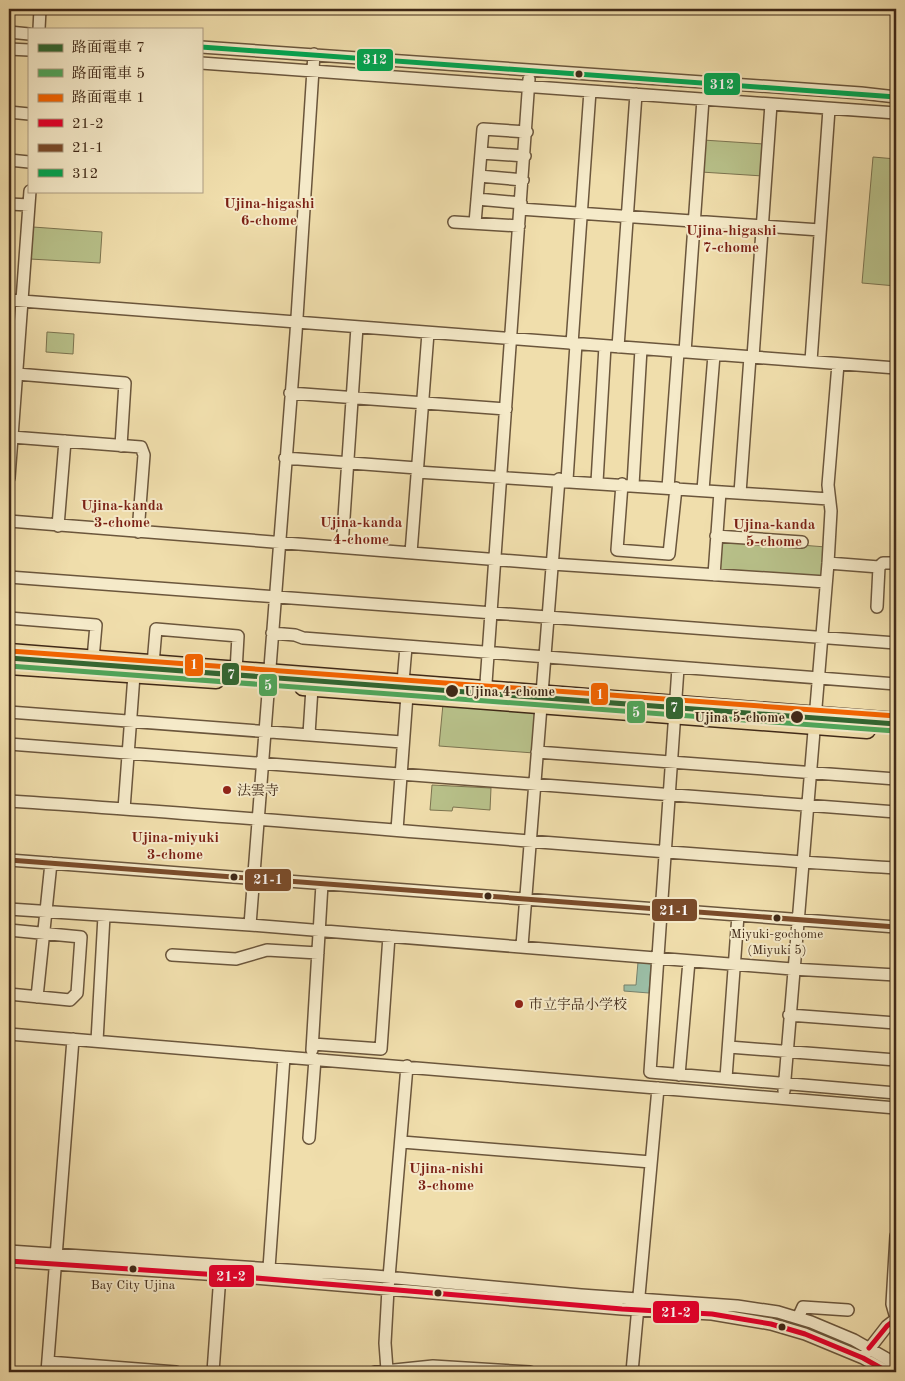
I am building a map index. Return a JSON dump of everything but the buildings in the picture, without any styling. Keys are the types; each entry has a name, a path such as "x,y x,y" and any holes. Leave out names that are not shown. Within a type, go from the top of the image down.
{"highway":[{"path":"9,652 236,671 312,688 405,688"},
{"path":"9,666 134,675 269,679 405,688 816,720 896,721"},
{"path":"816,720 896,732"}],"street":[{"path":"39,28 40,9"},
{"path":"9,32 28,34"},
{"path":"202,47 861,93 896,98"},
{"path":"9,49 28,50"},
{"path":"250,925 314,54"},
{"path":"202,63 896,113"},
{"path":"485,694 527,132 529,70"},
{"path":"522,946 552,564 563,480 574,344 590,90"},
{"path":"618,347 636,94"},
{"path":"641,349 628,485 618,550 670,554 672,488 703,99"},
{"path":"740,493 771,104"},
{"path":"811,361 829,108"},
{"path":"9,112 28,114"},
{"path":"475,223 483,129 527,132"},
{"path":"481,153 525,156"},
{"path":"9,160 28,162"},
{"path":"479,176 523,180"},
{"path":"9,478 14,382 30,192"},
{"path":"477,199 581,213 820,230"},
{"path":"9,204 29,205"},
{"path":"454,222 519,226"},
{"path":"9,300 896,368"},
{"path":"342,547 357,328"},
{"path":"412,553 428,333"},
{"path":"597,482 605,346"},
{"path":"704,490 714,354"},
{"path":"784,1087 792,969 816,720 828,563 831,510 828,485 838,364"},
{"path":"14,382 125,383 121,446"},
{"path":"290,393 506,409"},
{"path":"12,437 140,447 144,455 138,532"},
{"path":"58,526 65,442"},
{"path":"285,458 502,477 829,499"},
{"path":"714,575 720,492"},
{"path":"9,521 552,564 826,582"},
{"path":"716,536 802,542"},
{"path":"828,563 879,567"},
{"path":"877,606 879,567 883,563 896,564"},
{"path":"9,577 896,643"},
{"path":"9,618 96,625 93,659"},
{"path":"153,664 156,629 238,636 236,671"},
{"path":"272,633 295,635 303,638 406,647 896,684"},
{"path":"397,830 406,647"},
{"path":"678,668 677,709 650,1072 726,1078 784,1087 867,1100 874,1107"},
{"path":"124,809 134,675"},
{"path":"309,734 312,688"},
{"path":"9,712 402,742"},
{"path":"9,744 400,776 896,812"},
{"path":"537,752 896,779"},
{"path":"9,802 124,809 666,852 896,868"},
{"path":"9,860 253,880 896,927"},
{"path":"37,997 47,912 50,863"},
{"path":"309,1138 322,884"},
{"path":"9,909 319,930 689,961 896,975"},
{"path":"97,1041 104,916"},
{"path":"726,1078 738,916"},
{"path":"9,930 81,937 77,992 70,1000 9,994"},
{"path":"194,1048 202,1043 313,1052 381,1049 389,936"},
{"path":"172,954 236,959 267,950 318,953"},
{"path":"679,1074 689,961"},
{"path":"789,1015 896,1024"},
{"path":"9,1034 284,1057 313,1052 351,1062 896,1108"},
{"path":"74,1039 48,1367 176,1372"},
{"path":"729,1048 896,1060"},
{"path":"268,1268 284,1057"},
{"path":"387,1370 385,1343 388,1289 407,1066"},
{"path":"682,1090 697,1085 896,1092"},
{"path":"632,1372 658,1088"},
{"path":"402,1142 651,1162"},
{"path":"866,1353 886,1326 896,1319 892,1307 896,1236"},
{"path":"9,1251 56,1252 389,1277 638,1304 771,1324 896,1364"},
{"path":"9,1261 220,1275 388,1289 638,1304 737,1306 798,1318 839,1333 888,1372"},
{"path":"213,1372 220,1275"},
{"path":"798,1318 803,1307 848,1310"},
{"path":"375,1372 449,1366 530,1372"}],"shaded area":[{"path":"703,140 764,144 763,176 701,172"},
{"path":"873,157 896,159 896,286 862,283"},
{"path":"33,227 102,232 100,263 30,259"},
{"path":"47,332 74,334 73,354 46,352"},
{"path":"724,539 826,547 823,576 819,579 721,572 718,568 720,545"},
{"path":"443,704 533,711 536,714 534,753 439,746"},
{"path":"432,785 491,788 490,810 453,807 452,811 430,810"},
{"path":"638,962 651,963 649,993 624,991 624,985 636,985"}],"tram line":[{"name":"1","path":"10,651 896,716"},
{"name":"7","path":"9,658 896,724"},
{"name":"5","path":"9,666 895,731"}],"transit line":[{"name":"312","path":"202,47 896,97"},
{"name":"21-1","path":"9,860 896,927"},
{"name":"21-2","path":"9,1261 220,1275 622,1309 712,1314 771,1324 805,1334 863,1358 888,1372"},
{"name":"21-2","path":"869,1348 887,1326 896,1319"}],"place":[{"name":"Ujina 4-chome","path":"452,691"},
{"name":"Ujina 5-chome","path":"797,717"},
{"name":"法雲寺","path":"227,790"},
{"name":"Miyuki-gochome (Miyuki 5)","path":"777,918"},
{"name":"市立宇品小学校","path":"519,1004"},
{"name":"Bay City Ujina","path":"133,1269"}],"district":[{"name":"Ujina-higashi 6-chome","path":"269,212"},
{"name":"Ujina-higashi 7-chome","path":"731,238"},
{"name":"Ujina-kanda 3-chome","path":"122,514"},
{"name":"Ujina-kanda 4-chome","path":"361,530"},
{"name":"Ujina-kanda 5-chome","path":"774,532"},
{"name":"Ujina-miyuki 3-chome","path":"175,846"},
{"name":"Ujina-nishi 3-chome","path":"446,1176"}]}
